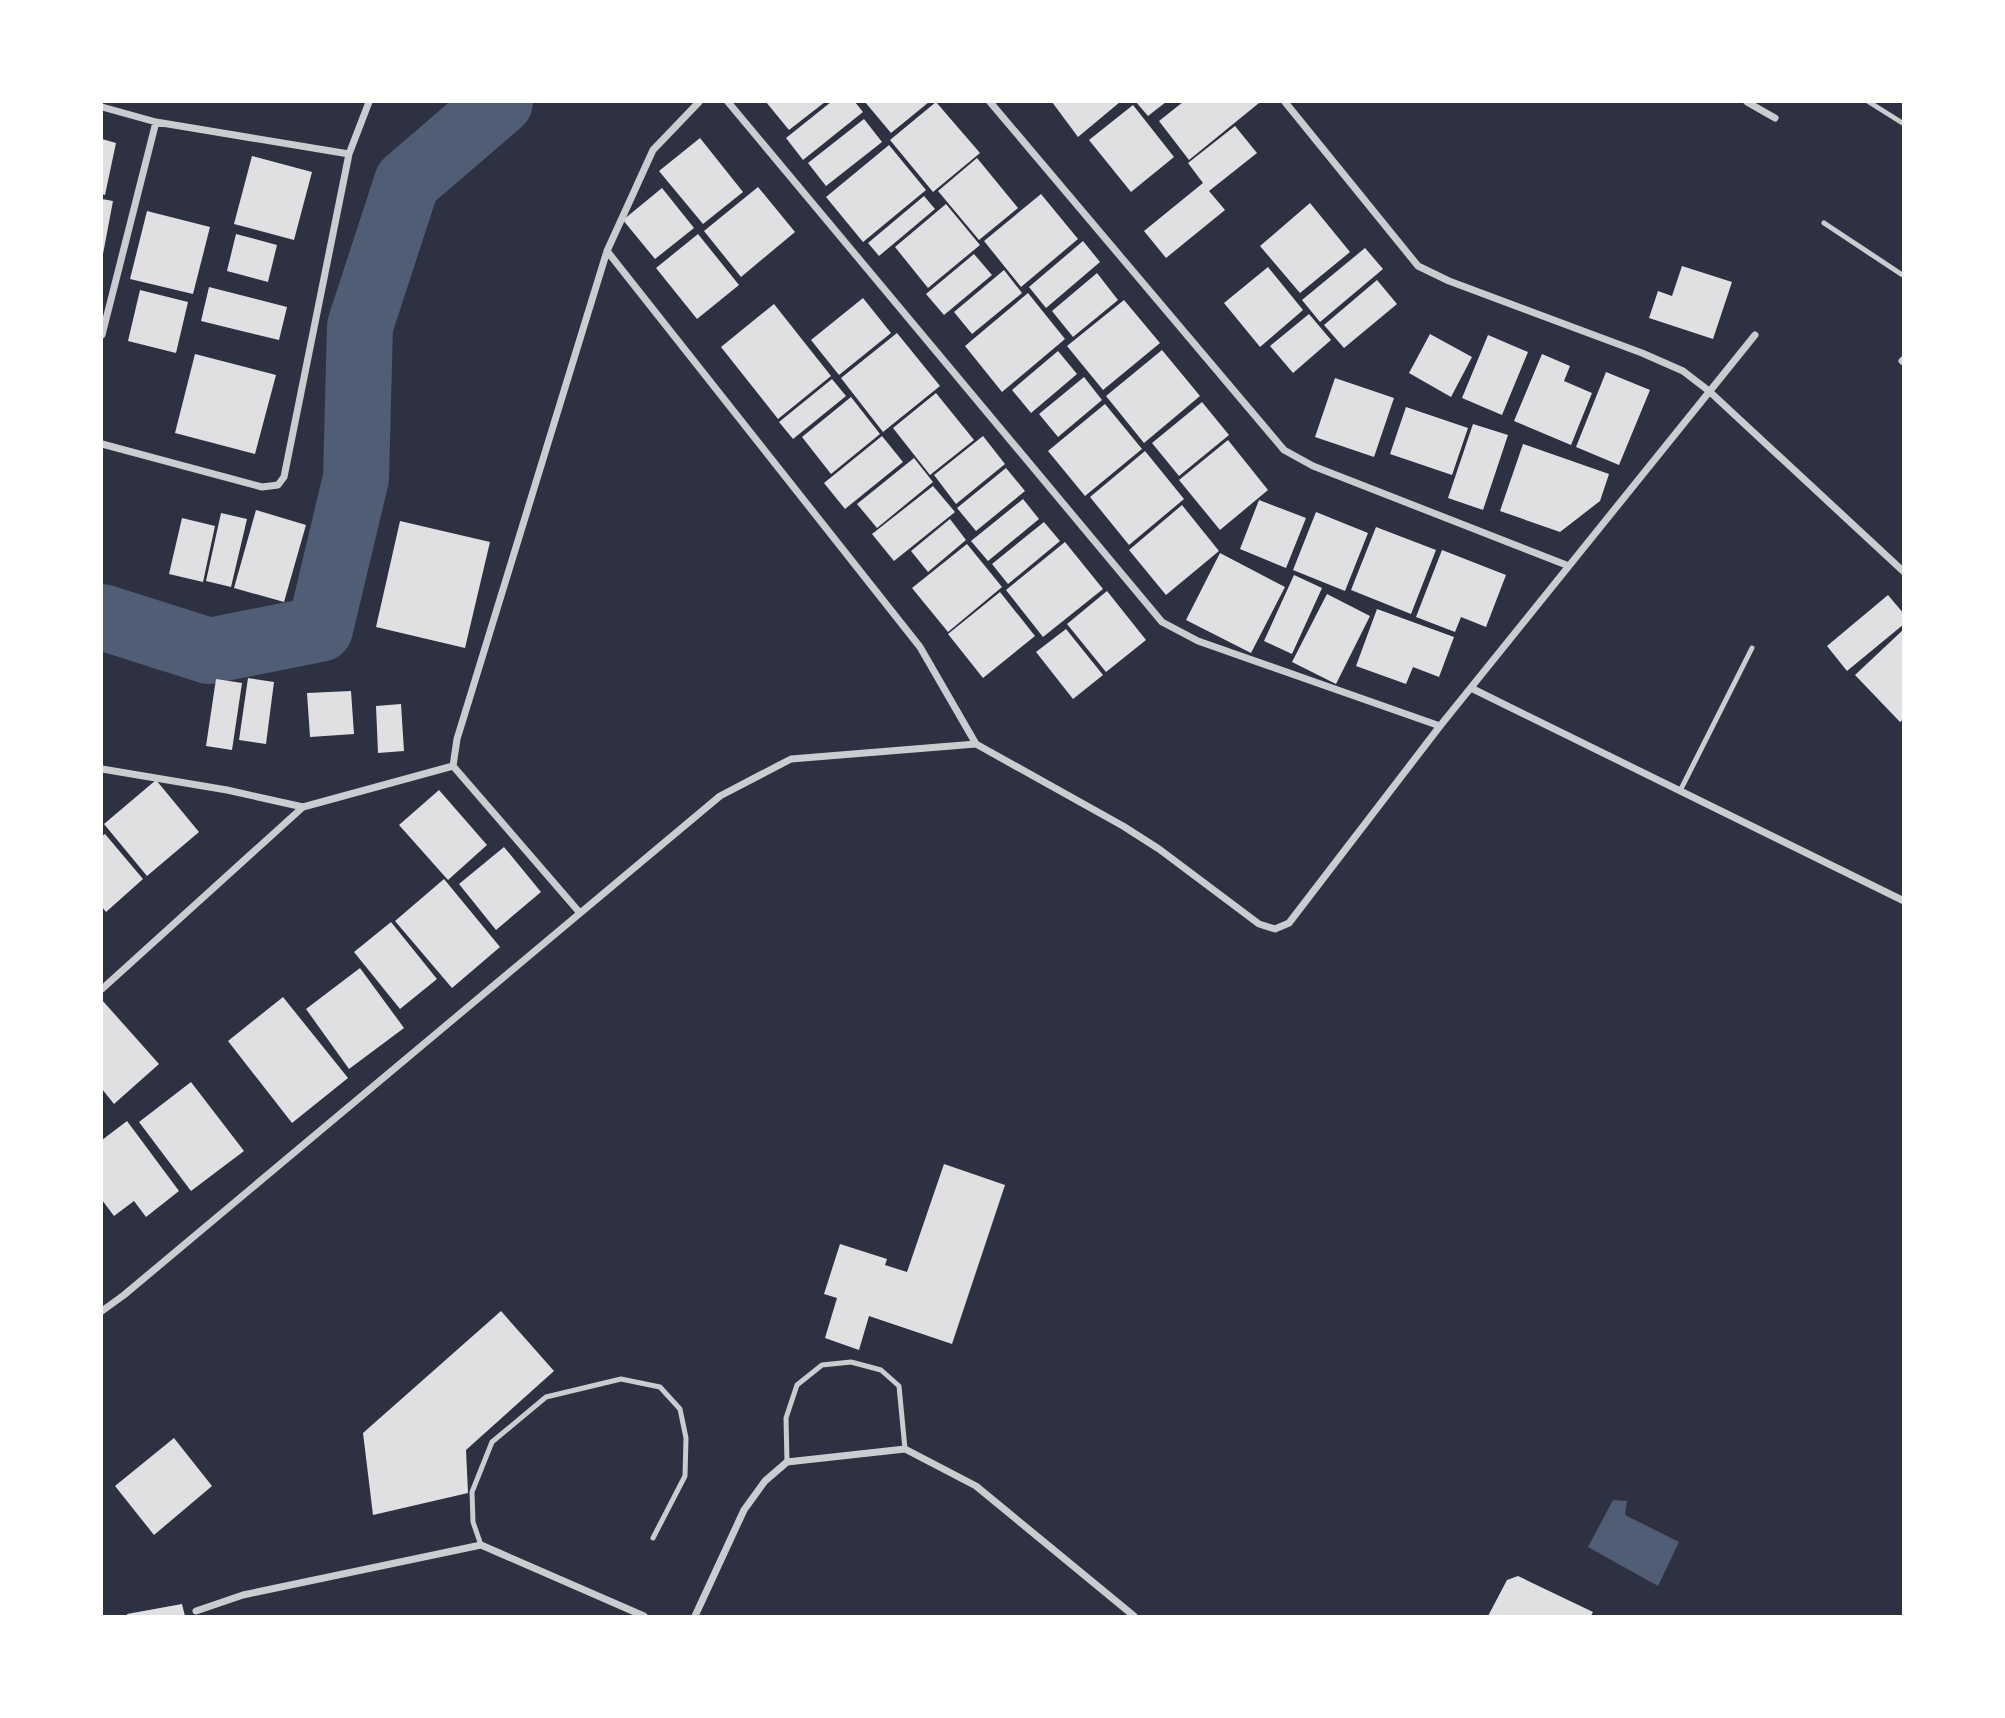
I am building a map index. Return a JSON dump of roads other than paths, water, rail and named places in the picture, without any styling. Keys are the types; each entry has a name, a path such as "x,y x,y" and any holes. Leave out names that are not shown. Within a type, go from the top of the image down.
{"street":[{"path":"102,444 262,487 278,485 284,477 349,154 369,102"},
{"path":"580,913 453,765 457,740 607,251 653,150 699,102"},
{"path":"728,102 1162,622 1198,642 1440,726"},
{"path":"990,102 1284,450 1312,466 1569,566"},
{"path":"1285,102 1418,266 1448,281 1642,353 1683,372 1709,391 1903,572"},
{"path":"1747,102 1775,118"},
{"path":"102,107 156,122 349,154"},
{"path":"102,335 156,122"},
{"path":"607,251 920,647 976,744 1123,826 1159,849 1259,924 1275,929 1289,923 1440,726 1755,335"},
{"path":"1471,688 1903,901"},
{"path":"102,1311 720,796 791,759 976,744"},
{"path":"102,989 303,807 453,765"},
{"path":"102,769 227,790 303,807"},
{"path":"695,1616 744,1510 765,1481 787,1462 905,1449 976,1486 1134,1616"},
{"path":"196,1611 243,1595 481,1545 644,1616"}],"lane":[{"path":"1869,102 1903,124"},
{"path":"1824,223 1903,276"},
{"path":"1681,791 1752,648"},
{"path":"787,1462 786,1418 797,1385 822,1365 851,1362 881,1370 899,1386 905,1449"},
{"path":"481,1545 473,1522 472,1492 492,1442 546,1396 621,1379 660,1387 680,1409 684,1428 685,1476 653,1538"}],"water":[{"path":"1613,1500 1627,1501 1625,1515 1679,1542 1658,1586 1588,1547"}],"waterway":[{"path":"102,617 209,651 320,629 356,478 360,326 407,182 500,102"}]}
